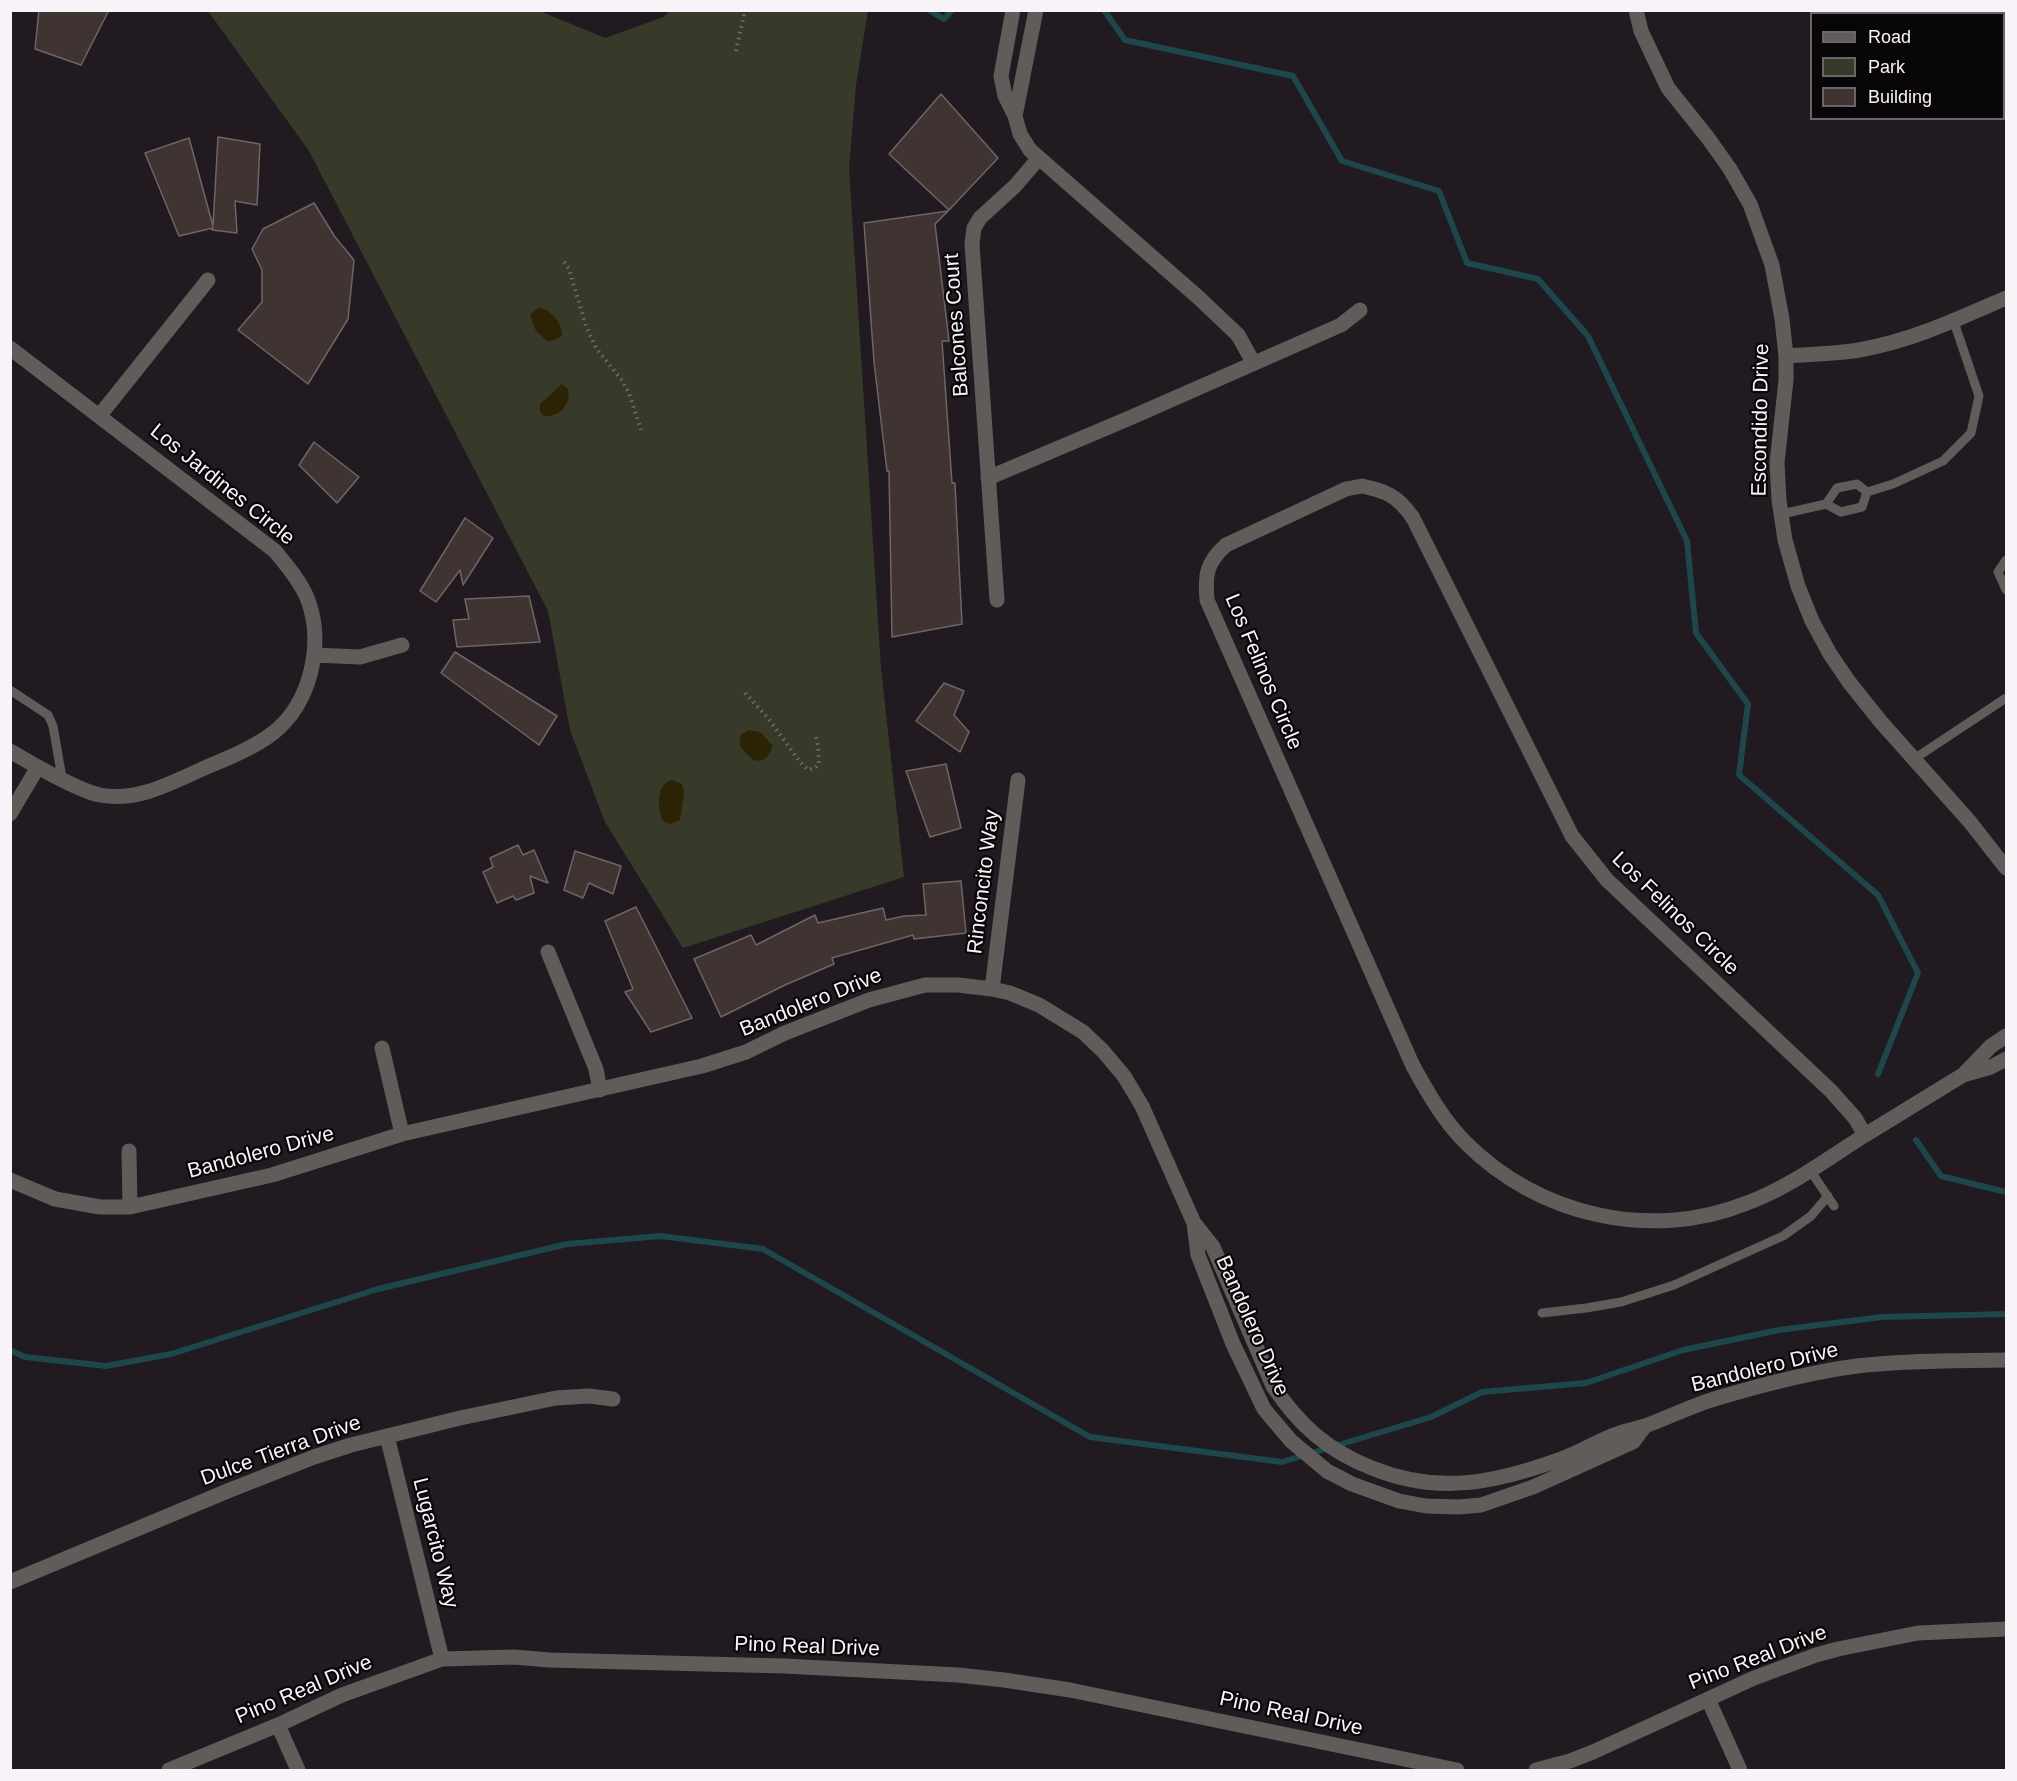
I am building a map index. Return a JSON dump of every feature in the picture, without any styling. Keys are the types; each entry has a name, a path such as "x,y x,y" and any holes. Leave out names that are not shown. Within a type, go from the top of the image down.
{"street":[{"path":"1013,10 1001,76 1005,96 1015,116 1020,134 1030,150 1238,335 1253,362"},
{"path":"1015,116 1036,10"},
{"name":"Escondido Drive","path":"1636,10 1641,31 1668,88 1730,169 1750,204 1772,265 1786,356 1786,380 1777,463 1785,540 1798,586 1821,638 1849,682 2007,868"},
{"name":"Balcones Court","path":"998,600 972,244 974,228 980,218 1015,186 1038,159"},
{"path":"100,415 208,280"},
{"path":"1786,356 1858,350 1908,339 1954,322 2007,298"},
{"path":"988,478 1341,325 1360,310"},
{"name":"Los Jardines Circle","path":"10,348 275,551 297,580 307,598 313,617 314,655 302,697 290,716 275,731 258,744 166,786 145,793 119,796 100,795 10,751"},
{"name":"Los Felinos Circle","path":"1865,1134 1855,1118 1832,1091 1607,880 1584,853 1572,836 1413,518 1399,500 1383,490 1362,486 1346,489 1235,540 1216,554 1207,572 1208,600 1413,1066 1437,1108 1463,1140 1480,1157 1516,1182 1544,1198 1574,1210 1624,1220 1668,1221 1718,1214 1766,1195 1810,1170 1963,1075 1991,1046 2007,1036"},
{"path":"314,655 360,657 402,645"},
{"path":"10,814 38,766"},
{"name":"Rinconcito Way","path":"992,989 1018,780"},
{"path":"548,952 596,1069 600,1090"},
{"name":"Bandolero Drive","path":"10,1180 55,1199 100,1207 130,1207 272,1175 402,1134 713,1063 746,1052 785,1033 869,1000 904,989 925,985 992,989 1010,993 1039,1005 1083,1032 1124,1076 1142,1106 1194,1223 1213,1247 1273,1386 1302,1424 1329,1447 1358,1463 1388,1475 1419,1483 1484,1482 1562,1459 1615,1435 1645,1426 1718,1397 1809,1374 1858,1366 1916,1361 2007,1360"},
{"path":"382,1048 402,1134"},
{"path":"1963,1075 1991,1067 2007,1059"},
{"path":"129,1151 130,1207"},
{"name":"Bandolero Drive","path":"1194,1223 1198,1255 1233,1344 1264,1408 1291,1440 1327,1471 1352,1484 1399,1501 1426,1506 1459,1508 1481,1505 1533,1488 1633,1442 1645,1426"},
{"name":"Dulce Tierra Drive","path":"10,1582 314,1457 351,1445 460,1418 556,1398 589,1396 613,1399"},
{"name":"Lugarcito Way","path":"387,1436 442,1659"},
{"name":"Pino Real Drive","path":"1536,1770 1593,1752 1754,1678 1838,1648 1917,1633 2007,1629"},
{"name":"Pino Real Drive","path":"169,1770 278,1725 342,1695 442,1659 514,1657 549,1660 784,1666 958,1675 1070,1690 1236,1723 1439,1769 1457,1770"},
{"path":"1708,1699 1740,1770"},
{"path":"278,1725 298,1770"}],"lane":[{"path":"1867,492 1893,484 1943,461 1971,433 1979,396 1954,322"},
{"path":"1826,504 1837,488 1857,484 1867,492"},
{"path":"1782,514 1826,504 1841,512 1862,507 1867,492"},
{"path":"2007,560 1998,572 2007,590"},
{"path":"10,690 48,715 54,726 62,778"},
{"path":"1914,759 2007,698"},
{"path":"1810,1170 1834,1206"},
{"path":"1542,1312 1621,1302 1674,1285 1784,1236 1811,1216 1828,1196"}],"path":[{"path":"736,51 745,10"},
{"path":"564,262 596,348 621,379 641,430"},
{"path":"745,693 768,718 808,770 819,764 815,734"}],"green space":[{"path":"208,11 540,11 605,38 663,17 670,11 868,11 856,85 849,168 881,668 904,877 683,948 605,822 570,730 548,611 309,151"}],"sand":[{"path":"538,308 547,311 555,318 562,331 562,336 547,341 536,331 530,315"},
{"path":"562,384 568,389 569,395 563,410 553,415 542,415 540,404"},
{"path":"748,730 760,732 772,745 766,758 755,760 740,746 740,736"},
{"path":"672,780 682,784 684,794 680,820 671,824 663,821 659,797 663,786"}],"building":[{"path":"39,10 109,10 81,65 35,49"},
{"path":"941,94 998,158 949,210 889,154"},
{"path":"218,137 260,144 257,205 235,201 237,233 212,230 213,228 179,236 145,153 189,138 213,226"},
{"path":"314,203 335,237 354,260 348,319 308,384 238,330 262,302 262,270 252,249 263,229"},
{"path":"948,211 935,224 949,341 942,341 952,483 955,483 962,624 892,637 889,471 887,471 874,362 864,223"},
{"path":"314,442 359,477 337,503 299,465"},
{"path":"465,518 493,538 463,585 460,570 436,602 420,591"},
{"path":"529,596 540,642 457,647 453,620 469,619 465,599"},
{"path":"455,652 557,716 539,745 441,673"},
{"path":"944,683 964,691 954,715 969,732 960,752 916,721"},
{"path":"946,764 961,828 930,837 906,771"},
{"path":"518,845 523,855 534,850 548,883 530,876 534,893 516,900 513,896 497,903 483,872 493,867 490,858"},
{"path":"575,851 621,866 613,894 589,883 583,898 564,890"},
{"path":"961,881 966,933 914,939 913,935 832,958 834,964 721,1017 694,959 751,935 756,945 815,915 818,923 883,908 886,920 926,915 923,884"},
{"path":"636,907 692,1018 651,1032 625,992 633,989 605,921"}],"waterway":[{"path":"929,10 944,19 952,10"},
{"path":"1104,10 1125,40 1293,76 1342,161 1439,191 1467,263 1538,279 1588,336 1687,541 1696,633 1748,704 1739,775 1878,895 1918,973 1878,1074"},
{"path":"1916,1140 1941,1176 2006,1192"},
{"path":"10,1350 25,1357 106,1366 171,1354 378,1289 567,1244 661,1236 763,1249 1090,1437 1282,1462 1431,1417 1482,1392 1586,1383 1683,1350 1779,1330 1882,1317 2006,1314"}]}
